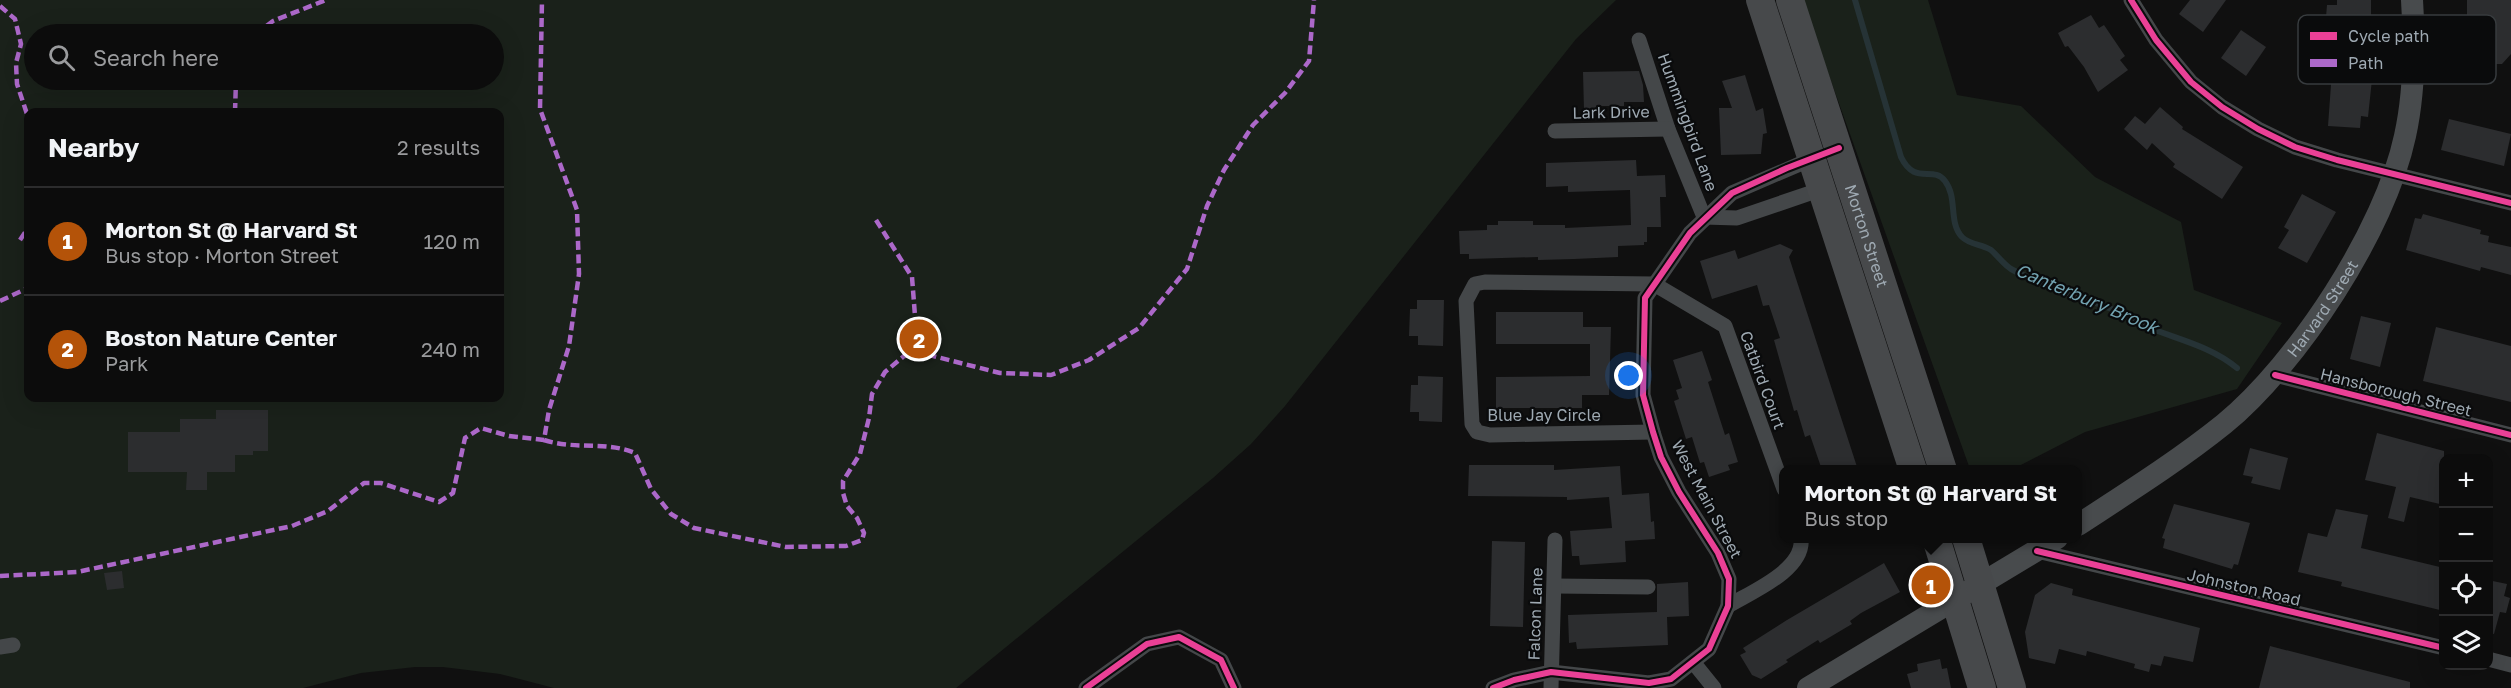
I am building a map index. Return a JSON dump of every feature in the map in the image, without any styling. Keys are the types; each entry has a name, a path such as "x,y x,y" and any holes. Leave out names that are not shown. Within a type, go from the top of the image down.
{"highway":[{"name":"Morton Street","path":"1760,0 1911,465"},
{"name":"Morton Street","path":"1790,0 1941,465"},
{"path":"1938,543 1982,688"},
{"path":"1968,543 2012,688"}],"main road":[{"name":"Harvard Street","path":"2412,0 2412,15"},
{"name":"Harvard Street","path":"2082,522 2143,483 2224,424 2275,375 2324,308 2367,236 2394,174 2405,136 2412,84"},
{"path":"1808,688 2049,543"}],"street":[{"path":"2131,0 2156,40 2191,81 2222,107 2258,129 2295,147 2511,203"},
{"name":"Hummingbird Lane","path":"1639,40 1668,129 1704,217"},
{"name":"Lark Drive","path":"1555,131 1668,129"},
{"name":"West Main Street","path":"1493,688 1515,680 1551,672 1649,683 1675,683 1709,649 1728,606 1729,579 1718,553 1661,457 1653,432 1643,395 1646,298 1690,233 1704,217 1732,194 1839,148"},
{"path":"1704,217 1737,218 1850,179"},
{"name":"Blue Jay Circle","path":"1653,432 1490,435 1477,432 1472,424 1466,302 1475,284 1485,282 1654,284"},
{"name":"Catbird Court","path":"1654,284 1725,326 1779,475"},
{"name":"Hansborough Street","path":"2275,375 2511,435"},
{"name":"Falcon Lane","path":"1551,688 1555,540"},
{"path":"1728,606 1790,568 1802,547 1802,543"},
{"name":"Johnston Road","path":"2037,551 2439,647"},
{"path":"1555,586 1648,587"},
{"path":"1086,688 1147,644 1179,637 1221,660 1234,688"},
{"path":"2493,660 2511,665"},
{"path":"1693,663 1714,688"}],"shaded area":[{"path":"0,0 1616,0 1576,39 1285,406 1251,444 1213,478 956,688 554,688 500,674 443,667 415,667 361,673 303,688 0,688"},
{"path":"1802,0 1928,0 1957,95 2021,106 2095,177 2181,222 2194,290 2282,323 2237,389 2085,432 2021,465 1969,465"}],"building":[{"path":"2190,0 2226,0 2203,32 2179,14"},
{"path":"2337,0 2371,0 2371,15 2326,15 2327,5 2337,5"},
{"path":"2467,0 2511,0 2511,54 2502,64 2496,64 2496,15 2467,15"},
{"path":"2091,15 2099,28 2104,25 2125,56 2120,60 2128,70 2098,92 2084,67 2068,46 2065,47 2058,33"},
{"path":"2241,30 2266,47 2246,76 2221,58"},
{"path":"1639,71 1644,102 1624,102 1624,106 1600,106 1600,109 1584,110 1583,72"},
{"path":"1745,75 1756,111 1763,108 1767,133 1763,134 1761,154 1721,155 1719,108 1732,108 1722,81"},
{"path":"2331,84 2372,84 2368,117 2361,116 2360,128 2328,126"},
{"path":"2160,107 2183,127 2182,129 2243,167 2222,199 2173,167 2175,164 2152,143 2147,150 2124,129 2135,116 2145,124"},
{"path":"2449,119 2511,134 2504,166 2441,150"},
{"path":"1636,160 1637,176 1665,175 1666,197 1660,197 1661,227 1647,227 1647,242 1644,242 1644,245 1618,246 1618,257 1538,260 1538,257 1469,259 1469,254 1460,254 1459,231 1487,230 1487,225 1498,225 1498,221 1533,221 1533,225 1565,225 1565,228 1631,225 1630,190 1568,192 1568,186 1546,187 1546,163"},
{"path":"2302,194 2336,212 2307,263 2278,248 2289,230 2284,227"},
{"path":"2423,214 2481,230 2480,234 2489,236 2488,242 2511,247 2511,275 2481,267 2480,271 2406,250 2415,218 2421,219"},
{"path":"1780,244 1793,250 1789,257 1856,465 1820,465 1810,435 1805,437 1797,410 1794,411 1774,340 1780,338 1769,305 1763,306 1757,285 1712,299 1700,261 1735,250 1738,259"},
{"path":"1417,300 1444,300 1443,346 1418,345 1418,336 1409,336 1410,309 1417,309"},
{"path":"1496,312 1583,312 1583,327 1611,327 1609,395 1582,395 1582,408 1496,408 1496,377 1590,376 1590,344 1496,344"},
{"path":"2361,316 2391,323 2380,367 2350,359"},
{"path":"2436,327 2511,346 2511,402 2423,381"},
{"path":"1702,351 1712,380 1708,382 1725,435 1729,433 1738,462 1728,465 1730,470 1709,477 1704,462 1700,463 1692,437 1686,439 1674,401 1679,399 1676,390 1682,388 1673,360"},
{"path":"1418,376 1443,377 1442,422 1419,421 1419,412 1410,412 1411,385 1418,385"},
{"path":"216,410 268,410 268,451 253,451 253,455 235,455 235,472 207,472 207,490 186,490 187,472 128,472 128,432 180,432 180,419 216,419"},
{"path":"2377,433 2444,451 2444,454 2439,454 2439,504 2410,497 2404,522 2388,518 2396,487 2365,480"},
{"path":"2250,448 2288,458 2280,490 2251,483 2253,477 2243,475"},
{"path":"1469,465 1554,465 1554,470 1620,466 1622,495 1649,493 1655,539 1625,541 1626,562 1580,565 1579,556 1572,556 1570,531 1612,528 1609,497 1567,500 1567,497 1468,496"},
{"path":"2174,504 2250,523 2238,565 2234,564 2232,569 2163,548 2165,539 2162,538"},
{"path":"2336,509 2368,515 2361,548 2439,567 2439,610 2341,586 2342,582 2298,572 2308,533 2327,537"},
{"path":"1492,541 1525,542 1523,627 1490,626"},
{"path":"1884,563 1900,592 1861,613 1850,621 1852,624 1820,643 1818,640 1761,679 1752,675 1740,655 1746,652 1743,648"},
{"path":"122,571 124,588 107,590 104,573"},
{"path":"2493,581 2507,584 2504,596 2510,598 2506,613 2500,612 2494,634"},
{"path":"1688,582 1689,616 1667,617 1668,645 1577,649 1576,642 1569,643 1568,615 1657,612 1657,584"},
{"path":"2051,583 2073,589 2072,595 2200,628 2193,662 2164,656 2161,666 2151,664 2149,672 2134,668 2135,664 2087,651 2086,656 2059,649 2055,664 2029,658 2025,632 2035,595"},
{"path":"2270,646 2410,682 2410,688 2259,688"},
{"path":"1940,659 1942,669 1947,668 1951,688 1911,688 1907,674 1918,671 1917,664"}],"waterway":[{"name":"Canterbury Brook","path":"1855,0 1901,157 1912,171 1935,175 1945,181 1951,195 1955,224 1962,237 1991,250 2008,267 2023,275 2206,349 2237,368"}],"marked path":[{"path":"269,24 326,0"},
{"path":"0,576 77,572 292,526 328,511 364,483 381,483 439,502 453,493 465,438 481,428 509,436 544,440 549,410 569,346 579,274 577,210 540,109 542,0"},
{"path":"544,440 567,445 613,447 635,453 651,489 671,514 694,528 786,547 846,546 862,540 864,533 857,518 847,506 843,493 843,481 860,454 872,394 885,372 904,356 925,354 1000,373 1051,375 1089,360 1139,328 1187,269 1207,206 1224,170 1253,125 1285,93 1309,61 1314,0"},
{"path":"0,6 15,19 21,44 16,63 17,84 25,108"},
{"path":"235,108 236,90"},
{"path":"876,220 912,277 918,355"},
{"path":"20,240 24,234"},
{"path":"0,301 24,290"}],"cycle path":[{"path":"2131,0 2156,40 2191,82 2222,107 2258,129 2295,147 2337,160 2511,203"},
{"path":"1493,688 1514,680 1551,672 1649,683 1671,679 1709,649 1728,606 1729,579 1718,553 1679,492 1661,457 1653,432 1643,395 1645,298 1690,233 1732,193 1839,148"},
{"path":"2275,375 2511,435"},
{"path":"2037,551 2439,647"},
{"path":"1086,688 1147,644 1179,637 1221,660 1234,688"}],"place":[{"name":"Boston Nature Center","path":"919,339"},
{"name":"Morton St @ Harvard St","path":"1931,585"}]}
